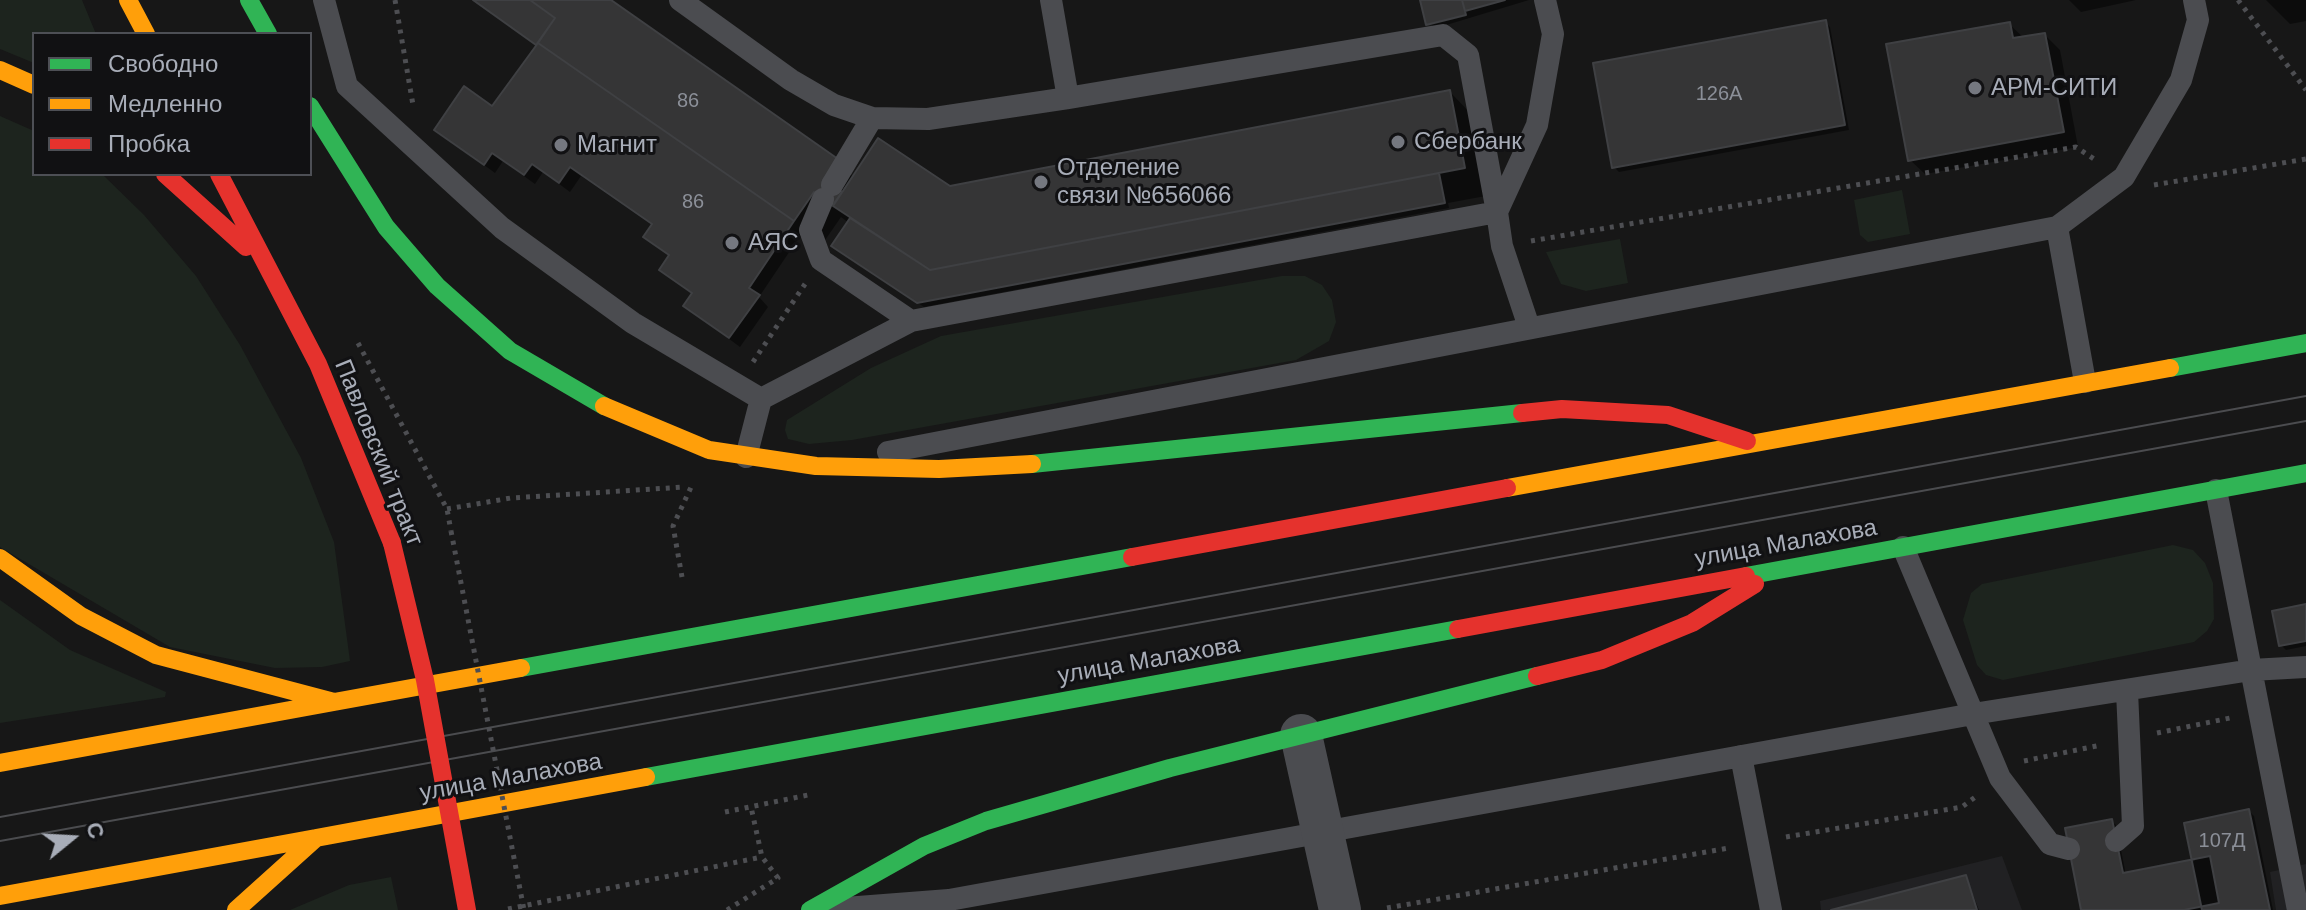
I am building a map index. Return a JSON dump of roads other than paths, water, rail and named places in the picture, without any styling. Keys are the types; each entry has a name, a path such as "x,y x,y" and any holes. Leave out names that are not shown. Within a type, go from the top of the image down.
{"main road":[{"path":"128,0 145,32"},
{"path":"249,0 267,32"},
{"path":"0,70 32,84"},
{"path":"312,110 386,227 437,286 510,351 610,410 709,450 816,466 939,469 1087,461 1562,409 1668,415 1753,443"},
{"path":"167,176 268,267"},
{"name":"Павловский тракт","path":"220,176 318,364 392,543 425,680 467,910"},
{"path":"0,763 2306,343"},
{"name":"улица Малахова","path":"0,896 2306,473"},
{"path":"0,558 81,616 156,655 334,702"},
{"path":"810,910 924,846 986,821 1301,735 1602,660 1692,623 1778,570"},
{"path":"236,910 316,838"}],"street":[{"path":"1301,735 1340,910"}],"lane":[{"path":"324,0 347,86 525,245 633,323 761,399"},
{"path":"680,0 791,80 834,105 872,118 928,119 1443,35 1468,55 1502,246 1529,327"},
{"path":"1051,0 1068,98"},
{"path":"1497,212 1537,125 1553,34 1545,0"},
{"path":"816,466 2057,227 2124,177 2181,80 2198,20 2194,0"},
{"path":"312,107 347,86"},
{"path":"872,118 828,192 810,230 821,260 911,321"},
{"path":"746,457 761,399 911,321 1497,212"},
{"path":"2057,227 2085,382"},
{"path":"2216,490 2298,910"},
{"path":"1903,547 2000,778 2050,844 2069,849"},
{"path":"824,910 948,905 1322,832 1973,714 2251,670 2306,667"},
{"path":"2116,841 2133,826 2127,691"},
{"path":"1741,756 1771,910"}],"tram line":[{"path":"0,817 2306,396"},
{"path":"0,841 2306,421"}],"place":[{"name":"АРМ-СИТИ","path":"1975,88"},
{"name":"Сбербанк","path":"1398,142"},
{"name":"Магнит","path":"561,145"},
{"name":"Отделение связи №656066","path":"1041,182"},
{"name":"АЯС","path":"732,243"}]}
